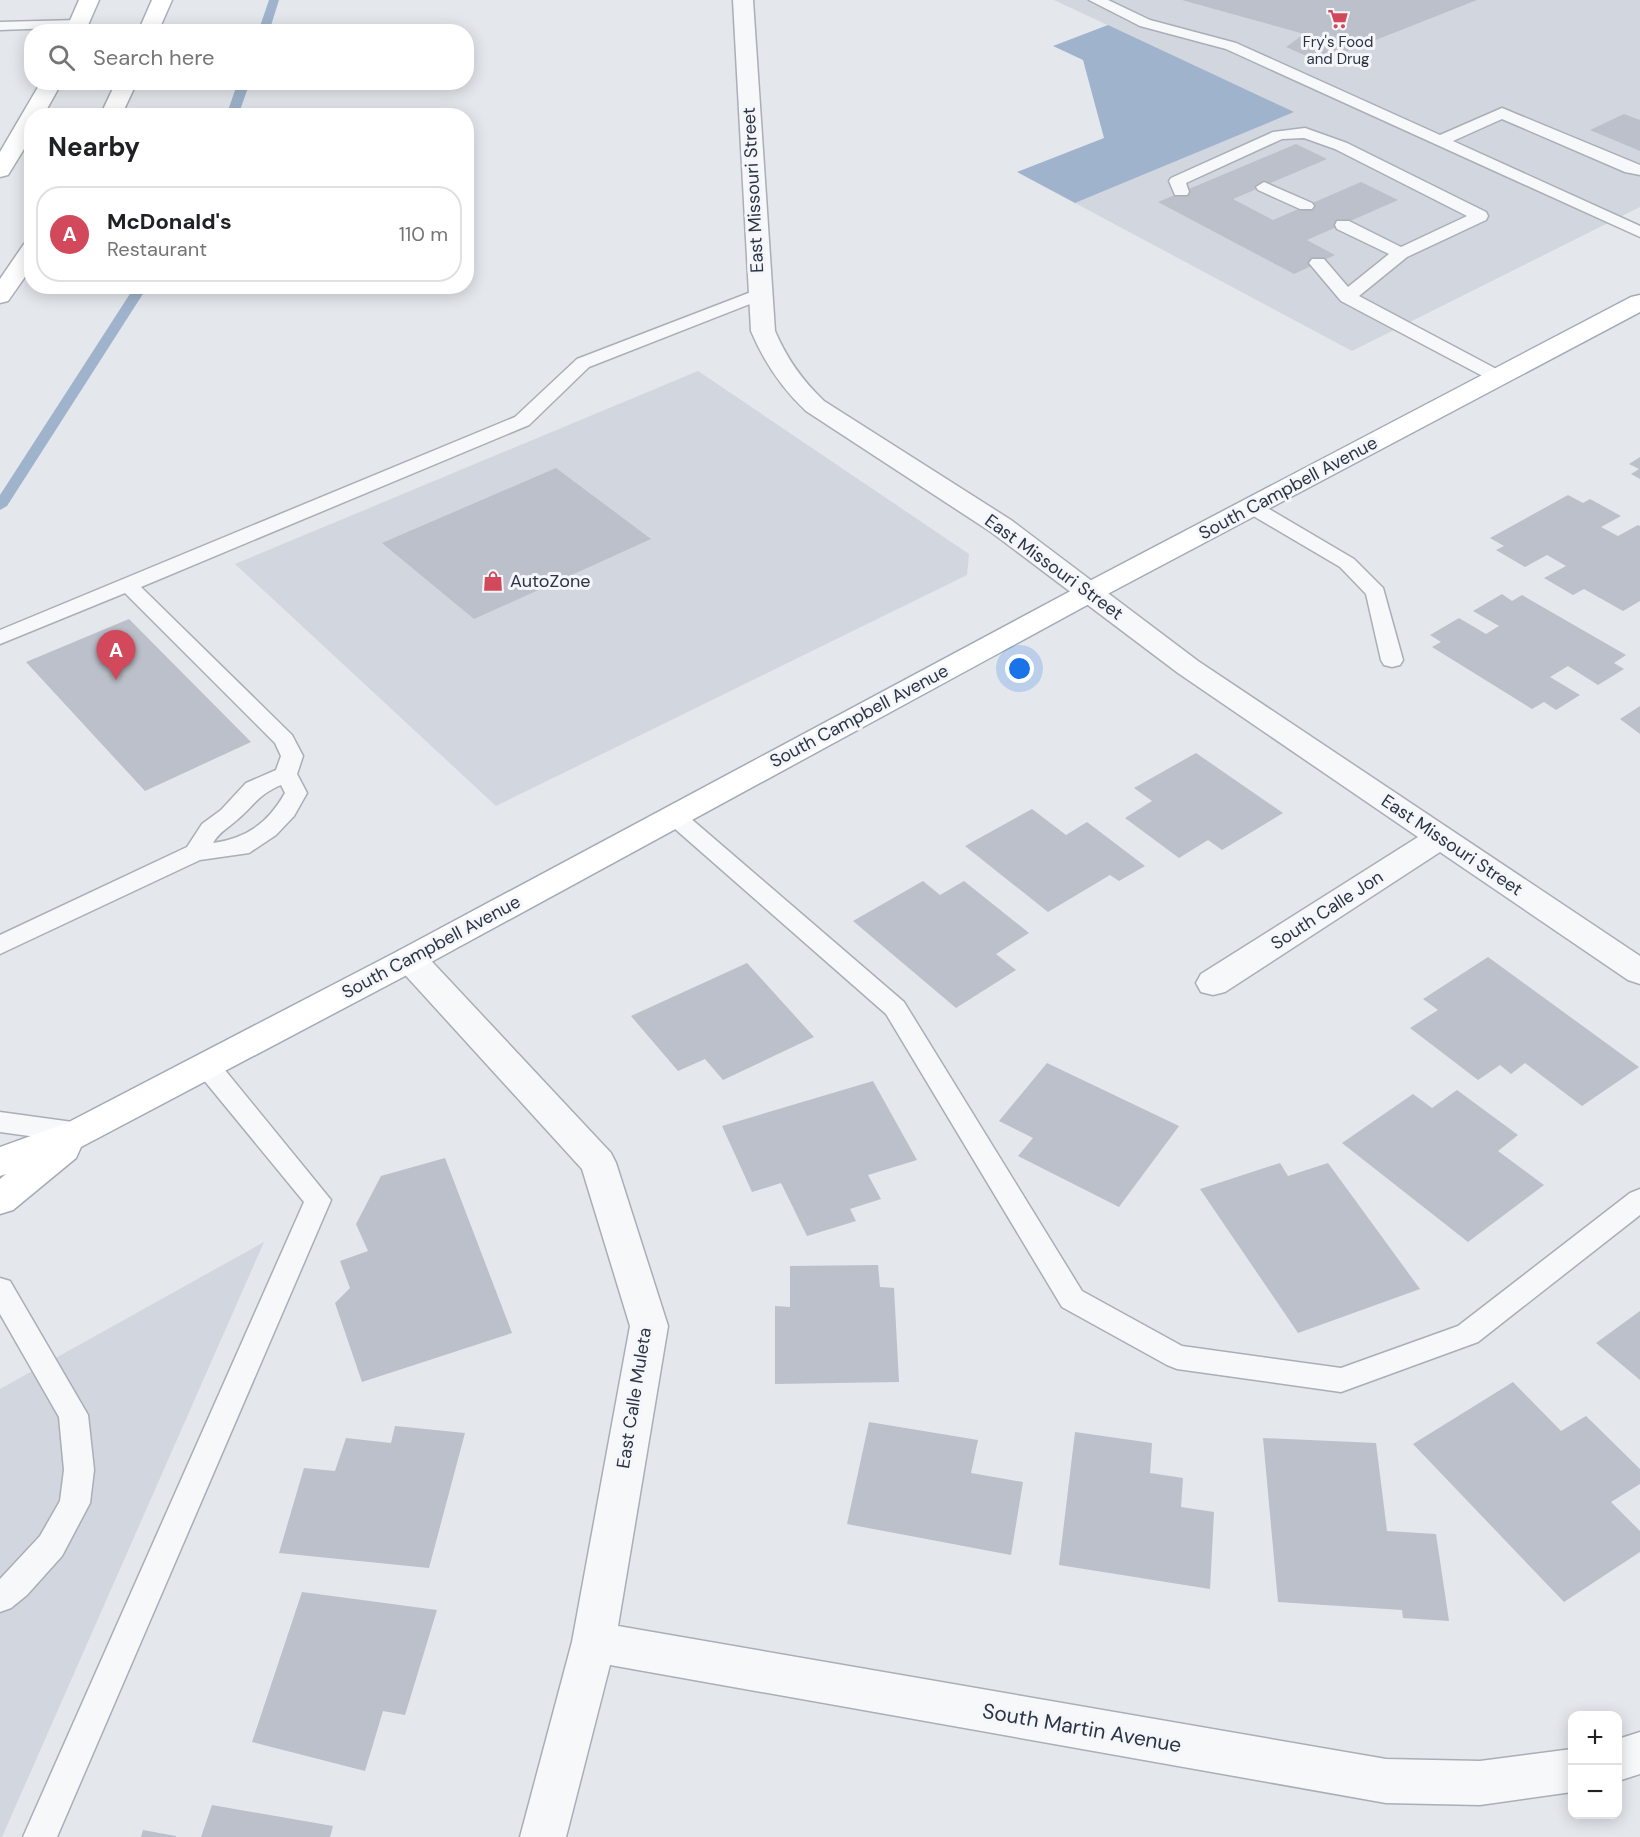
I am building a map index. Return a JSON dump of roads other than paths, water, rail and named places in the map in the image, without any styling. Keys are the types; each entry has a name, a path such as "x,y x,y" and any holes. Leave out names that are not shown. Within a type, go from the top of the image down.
{"main road":[{"path":"78,24 89,0"},
{"path":"152,24 162,0"},
{"path":"37,108 47,90"},
{"path":"114,108 123,90"},
{"path":"1,168 24,129"},
{"path":"0,296 24,261"},
{"name":"South Campbell Avenue","path":"0,1162 80,1133 410,959 1090,592 1640,303"},
{"name":"South Campbell Avenue","path":"0,1200 80,1133"}],"street":[{"name":"East Missouri Street","path":"743,0 763,331 771,352 793,386 815,406 1001,526 1188,667 1640,972"},
{"name":"South Calle Jon","path":"1213,983 1441,837"},
{"name":"East Calle Muleta","path":"410,959 598,1163 649,1326 594,1642 543,1837"},
{"name":"South Martin Avenue","path":"594,1642 1386,1781 1480,1783 1568,1772"},
{"path":"1622,1758 1640,1753"}],"lane":[{"path":"1096,0 1145,22 1231,46 1640,232"},
{"path":"0,26 24,27"},
{"path":"1440,141 1502,114 1631,169 1640,170"},
{"path":"1181,192 1177,181 1215,162 1279,135 1305,133 1341,146 1480,216 1401,253 1347,297"},
{"path":"1215,162 1232,171"},
{"path":"1264,187 1306,206"},
{"path":"1343,225 1401,253"},
{"path":"1318,263 1347,297 1498,377"},
{"path":"0,638 522,421 583,363 759,294"},
{"path":"1252,507 1347,563 1376,592 1392,660"},
{"path":"0,945 195,853 241,847 268,830 286,811 296,793 286,774 292,756 284,740 128,584"},
{"path":"195,853 210,829 229,815 254,788 286,774"},
{"path":"674,816 895,1008 1072,1299 1177,1357 1341,1380 1468,1334 1640,1200"},
{"path":"40,1837 318,1200 207,1066"},
{"path":"0,1122 80,1133"},
{"path":"0,1289 73,1415 80,1470 75,1503 51,1546 16,1586 0,1598"}],"water":[{"path":"1108,25 1294,112 1075,203 1017,172 1104,138 1083,60 1053,46"}],"waterway":[{"path":"266,24 274,0"},
{"path":"235,108 241,90"},
{"path":"0,506 137,294"}],"place":[{"name":"Fry's Food and Drug","path":"1338,19"},
{"name":"AutoZone","path":"493,581"},
{"name":"McDonald's","path":"116,680"}]}
